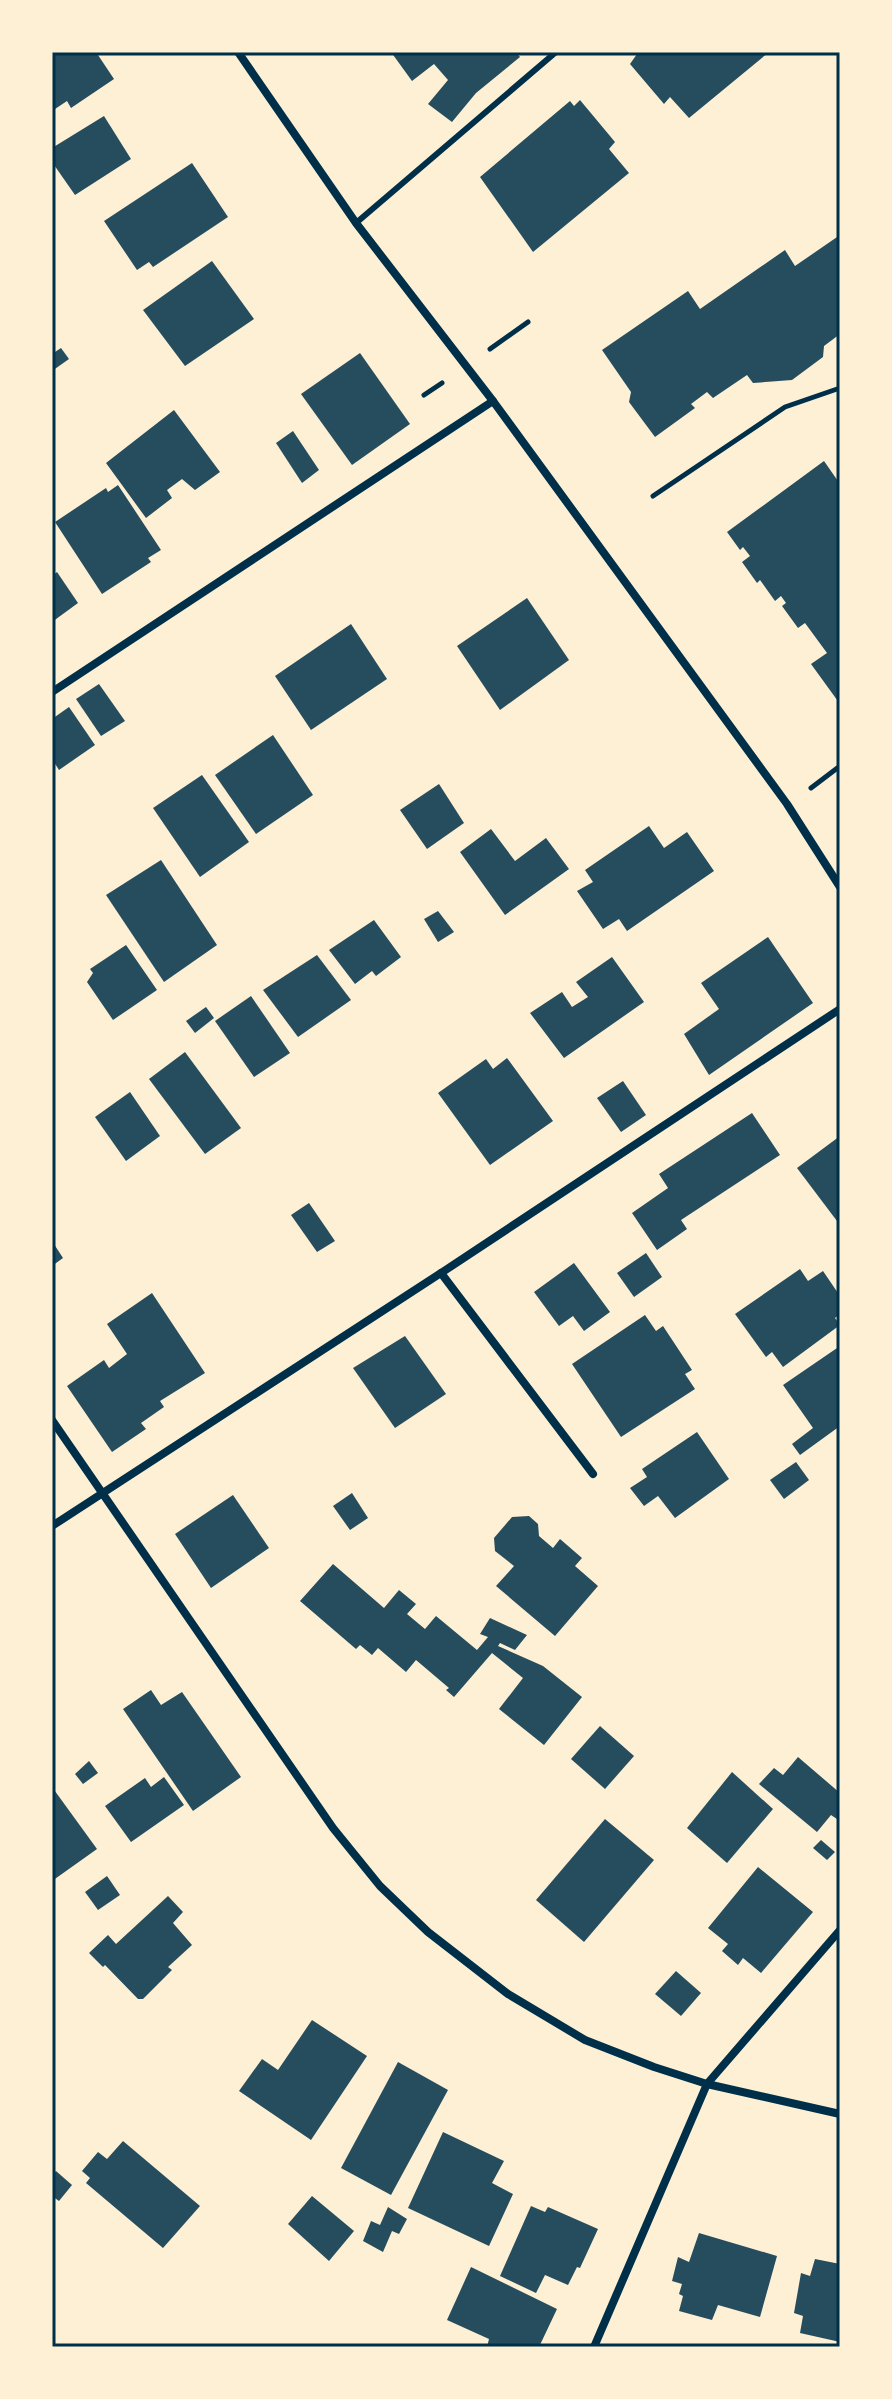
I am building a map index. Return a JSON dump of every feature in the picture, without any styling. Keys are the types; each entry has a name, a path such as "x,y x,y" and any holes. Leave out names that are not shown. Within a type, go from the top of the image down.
{"street":[{"path":"238,52 356,223 493,401 787,804 840,887"},
{"path":"52,692 493,401"},
{"path":"52,1526 840,1009"},
{"path":"441,1273 593,1474"},
{"path":"52,1420 333,1828 380,1886 428,1932 508,1994 585,2040 707,2084 840,2114"},
{"path":"594,2347 707,2084 840,1930"}],"lane":[{"path":"356,223 556,52"}],"path":[{"path":"653,496 785,407 840,388"},
{"path":"787,804 840,766"}],"building":[{"path":"52,52 96,52 114,79 71,108 67,101 52,111"},
{"path":"391,52 516,52 520,57 476,93 452,122 428,104 448,80 434,64 412,81"},
{"path":"635,52 769,52 689,118 670,97 664,104 630,64 637,54"},
{"path":"580,100 615,142 609,149 629,173 533,252 480,177 570,101 574,106"},
{"path":"104,116 131,159 75,195 52,162 52,148"},
{"path":"192,163 228,217 153,267 149,262 137,270 104,221"},
{"path":"840,235 840,334 824,346 823,357 792,380 753,383 747,375 713,398 707,392 691,404 695,408 655,437 629,402 631,392 602,350 688,291 700,309 785,250 795,266"},
{"path":"212,261 254,319 185,366 143,310"},
{"path":"61,348 69,359 52,371 52,354"},
{"path":"360,353 410,424 352,465 301,394"},
{"path":"174,410 220,472 195,490 182,479 167,490 172,498 146,518 106,463"},
{"path":"293,431 319,470 302,483 276,443"},
{"path":"824,461 840,484 840,704 811,664 827,653 805,623 798,628 782,606 786,603 781,596 775,601 760,580 757,583 742,562 750,556 743,547 740,550 727,532"},
{"path":"118,485 161,550 148,558 151,562 102,594 55,522 106,488 108,492"},
{"path":"57,572 78,603 52,622 52,576"},
{"path":"527,598 569,660 500,710 457,646"},
{"path":"351,624 387,679 311,730 275,676"},
{"path":"99,684 125,721 101,736 76,699"},
{"path":"69,707 95,745 59,770 52,759 52,719"},
{"path":"273,735 313,795 256,834 215,775"},
{"path":"202,775 249,842 200,877 153,808"},
{"path":"439,784 464,823 427,849 400,810"},
{"path":"649,826 664,848 687,832 714,871 627,931 619,919 603,929 577,891 593,882 585,870"},
{"path":"491,829 515,861 546,838 569,869 505,915 460,852"},
{"path":"161,860 217,945 164,982 106,895"},
{"path":"438,911 454,932 438,942 424,919"},
{"path":"374,920 401,957 376,976 372,971 355,984 329,950"},
{"path":"768,937 813,1003 709,1075 684,1034 719,1009 701,983"},
{"path":"126,945 157,990 113,1020 87,982 93,973 90,969"},
{"path":"317,955 351,1000 298,1037 263,990"},
{"path":"612,957 644,1002 564,1058 530,1013 562,992 572,1007 588,997 576,982"},
{"path":"251,996 290,1053 254,1077 215,1021"},
{"path":"206,1007 214,1018 195,1033 186,1021"},
{"path":"185,1052 241,1128 205,1154 149,1079"},
{"path":"507,1058 553,1121 490,1165 438,1093 486,1059 493,1069"},
{"path":"623,1081 646,1115 621,1132 597,1098"},
{"path":"130,1092 160,1136 126,1161 95,1117"},
{"path":"752,1113 780,1155 681,1220 687,1229 657,1250 632,1213 668,1188 659,1174"},
{"path":"840,1136 840,1225 797,1168"},
{"path":"309,1203 335,1241 317,1252 291,1215"},
{"path":"52,1241 63,1258 52,1266"},
{"path":"646,1253 662,1277 634,1297 617,1273"},
{"path":"574,1263 610,1312 584,1331 573,1316 559,1326 534,1292"},
{"path":"800,1269 808,1281 823,1271 840,1296 840,1314 835,1318 840,1325 783,1367 772,1352 766,1357 735,1314"},
{"path":"152,1293 205,1373 160,1401 164,1407 141,1423 146,1429 112,1452 67,1386 104,1360 109,1368 127,1354 107,1324"},
{"path":"645,1315 656,1331 663,1326 692,1370 685,1374 695,1389 621,1437 572,1364"},
{"path":"405,1336 446,1394 395,1428 353,1368"},
{"path":"840,1346 840,1426 800,1455 792,1444 813,1428 783,1385"},
{"path":"697,1432 729,1479 675,1518 658,1496 644,1506 630,1488 647,1477 642,1469"},
{"path":"796,1462 809,1480 784,1499 770,1480"},
{"path":"352,1493 368,1518 350,1530 333,1506"},
{"path":"233,1495 269,1548 211,1588 175,1534"},
{"path":"529,1516 538,1524 539,1536 553,1548 560,1539 582,1558 575,1566 598,1586 555,1636 496,1586 514,1566 495,1551 494,1538 512,1517"},
{"path":"333,1564 384,1608 399,1590 416,1604 407,1614 425,1629 436,1616 477,1650 488,1637 480,1634 490,1618 527,1635 515,1650 500,1643 498,1646 543,1666 582,1697 544,1745 499,1709 523,1678 492,1653 454,1697 446,1690 449,1688 416,1660 406,1672 378,1648 372,1655 360,1645 356,1649 300,1601"},
{"path":"151,1690 161,1705 182,1692 241,1777 193,1811 123,1709"},
{"path":"600,1726 634,1756 605,1789 571,1759"},
{"path":"798,1757 840,1793 840,1821 831,1815 817,1832 759,1784 774,1768 783,1775"},
{"path":"89,1761 98,1773 83,1784 75,1774"},
{"path":"732,1772 773,1809 727,1863 687,1828"},
{"path":"164,1777 184,1805 131,1842 105,1806 145,1778 151,1787"},
{"path":"52,1787 97,1849 52,1881"},
{"path":"605,1819 654,1860 584,1942 536,1900"},
{"path":"821,1840 835,1852 827,1860 813,1848"},
{"path":"758,1867 813,1912 761,1973 743,1958 738,1965 722,1951 728,1944 708,1928"},
{"path":"107,1876 120,1895 98,1910 85,1892"},
{"path":"168,1896 183,1912 173,1923 192,1945 168,1967 172,1970 143,1999 138,1999 89,1953 108,1935 116,1944"},
{"path":"676,1971 701,1993 681,2016 655,1994"},
{"path":"312,2020 367,2056 311,2140 239,2091 262,2059 278,2070"},
{"path":"398,2062 448,2090 391,2195 341,2168"},
{"path":"443,2132 504,2161 492,2183 513,2194 489,2246 408,2208"},
{"path":"123,2141 200,2206 163,2248 86,2183 90,2178 82,2171 98,2152 107,2159"},
{"path":"56,2171 72,2185 59,2201 52,2196 52,2175"},
{"path":"312,2196 354,2231 329,2261 288,2224"},
{"path":"531,2206 545,2212 548,2207 598,2229 580,2268 577,2267 568,2285 545,2275 536,2293 500,2276"},
{"path":"388,2207 407,2219 399,2234 392,2231 383,2252 363,2241 371,2221 380,2225"},
{"path":"699,2233 777,2256 760,2317 718,2305 712,2320 679,2311 682,2284 672,2281 678,2257 689,2262"},
{"path":"815,2259 840,2264 840,2342 800,2333 803,2316 794,2313 801,2273 810,2276"},
{"path":"471,2267 557,2309 539,2347 487,2347 489,2339 447,2320"}]}
